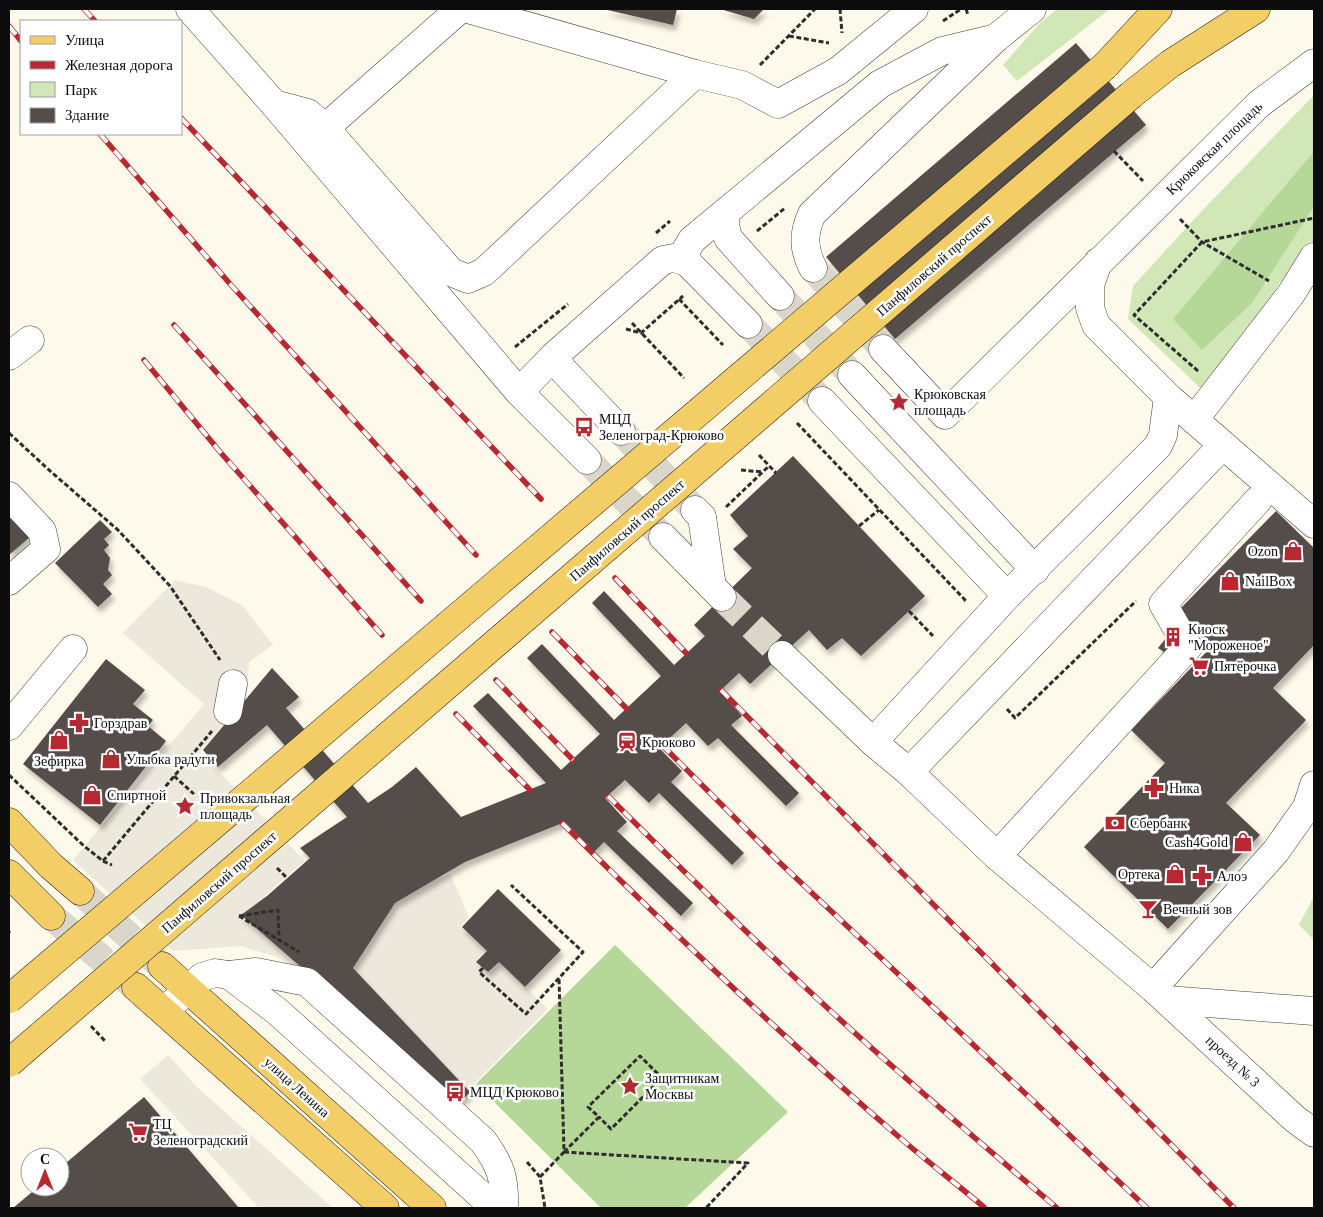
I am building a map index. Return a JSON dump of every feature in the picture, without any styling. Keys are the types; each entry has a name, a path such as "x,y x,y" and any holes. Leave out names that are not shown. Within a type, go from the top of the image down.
{"main road":[{"path":"9,998 1105,66 1158,9"},
{"name":"Панфиловский проспект","path":"9,1063 1131,95 1170,64 1256,9"},
{"path":"9,822 51,866 80,891"},
{"path":"9,874 51,916"},
{"name":"улица Ленина","path":"162,966 432,1208"},
{"path":"136,987 385,1208"}],"street":[{"path":"190,9 274,104 519,392 587,460"},
{"path":"326,128 460,9"},
{"path":"468,9 695,74 742,85 778,104 838,71 914,9"},
{"path":"813,268 807,256 805,242 806,227 812,214 996,38 1032,9"},
{"path":"687,262 686,250 692,240 880,84 942,51 996,38"},
{"name":"Крюковская площадь","path":"882,350 945,415 1259,104 1314,63"},
{"path":"274,104 308,113 326,128 451,272 468,279 484,272 695,74"},
{"path":"725,213 728,238 780,296"},
{"path":"1194,420 1291,294 1314,257"},
{"path":"519,392 554,356 664,260 674,258 687,262 748,324"},
{"name":"Крюковская площадь","path":"1099,261 1090,285 1090,308 1096,326 1194,420 1312,516"},
{"path":"554,356 563,370 621,431"},
{"path":"852,375 1035,570"},
{"path":"873,742 1007,596 1158,446 1163,435 1168,397"},
{"path":"822,401 1007,596"},
{"path":"909,772 1223,445"},
{"path":"9,496 42,531 46,549 9,581"},
{"path":"997,856 1188,647 1163,604 1258,500"},
{"path":"663,537 717,592 698,513"},
{"path":"9,726 73,649"},
{"name":"проезд № 3","path":"782,655 997,856 1160,994 1295,1119 1314,1133"},
{"path":"228,675 228,711"},
{"path":"1160,994 1276,851 1306,807 1314,784"},
{"path":"164,1011 202,977 215,973 228,975 256,972 307,982 483,1141 500,1168 505,1189 504,1208"},
{"path":"228,975 284,1017 495,1208"},
{"path":"1160,994 1314,1011"}],"path":[{"path":"757,94 754,70 815,9"},
{"path":"840,9 842,36"},
{"path":"966,9 968,15"},
{"path":"789,36 834,44"},
{"path":"1114,151 1202,242 1291,294"},
{"path":"1219,389 1134,314 1202,242 1314,218"},
{"path":"679,299 723,345"},
{"path":"797,423 966,601 959,608"},
{"path":"9,433 118,530 170,586 228,675"},
{"path":"759,455 776,473"},
{"path":"698,513 713,518 770,466"},
{"path":"741,470 763,472"},
{"path":"859,526 879,510"},
{"path":"909,610 932,634"},
{"path":"103,861 228,711"},
{"path":"9,775 84,846 103,861 112,865"},
{"path":"174,776 194,794"},
{"path":"275,870 287,878"},
{"path":"483,968 479,972 526,1014 583,952 511,885"},
{"path":"238,916 278,910 279,940"},
{"path":"559,978 564,1152"},
{"path":"640,1056 662,1078 611,1129 599,1117 588,1106 640,1056"},
{"path":"540,1177 599,1117"},
{"path":"564,1152 748,1163 706,1208"}],"green space":[{"path":"1057,9 1110,9 1017,81 1003,65 1040,23"},
{"path":"1314,95 1314,151 1173,319 1252,303 1314,207 1314,244 1278,285 1216,403 1128,319 1133,286 1197,216"},
{"path":"1314,151 1314,207 1252,303 1202,350 1173,319"},
{"path":"1314,896 1314,940 1299,925"},
{"path":"615,945 788,1112 685,1208 601,1208 476,1084"}],"shaded area":[{"name":"Привокзальная площадь","path":"175,580 206,587 242,605 273,645 249,662 247,696 200,752 305,861 263,897 274,912 295,934 450,874 469,917 461,926 487,951 476,962 488,973 499,962 548,1009 474,1084 460,1103 322,984 277,957 241,946 173,951 73,860 204,704 123,633"},
{"path":"168,1055 197,1087 333,1208 259,1208 140,1079"}],"building":[{"path":"603,9 677,9 673,25"},
{"path":"720,9 764,9 754,19"},
{"path":"1076,43 1146,125 895,339 826,257"},
{"path":"793,456 925,596 861,656 842,638 827,650 809,630 750,684 739,673 720,691 742,716 731,725 799,793 786,806 718,738 708,746 686,723 659,748 682,771 671,782 744,853 732,865 659,793 649,803 625,780 605,798 627,822 617,831 693,903 681,916 604,842 594,852 565,822 465,862 395,903 353,968 470,1092 459,1104 241,915 267,896 310,858 300,848 347,817 267,725 218,767 203,750 272,668 299,697 286,708 368,803 392,787 416,767 461,817 546,783 473,706 488,693 561,770 600,734 527,658 542,644 614,720 661,676 592,603 604,591 674,665 705,636 694,625 752,568 733,549 748,536 730,515"},
{"path":"1276,511 1314,548 1314,645 1273,688 1306,720 1226,803 1260,835 1168,929 1084,847 1165,763 1131,730 1213,645 1178,611"},
{"path":"9,513 30,537 9,555"},
{"path":"100,520 112,532 104,539 109,545 104,550 110,558 108,570 112,575 103,584 112,594 98,607 55,563"},
{"path":"1174,628 1174,659 1158,648"},
{"path":"106,659 145,690 133,704 153,720 148,726 166,741 100,825 23,764"},
{"path":"498,889 561,950 525,987 499,962 488,972 476,962 487,951 462,927"},
{"name":"ТЦ Зеленоградский","path":"144,1097 239,1208 13,1208 26,1197 70,1197 70,1160"}],"tunnel":[{"path":"813,268 883,349"},
{"path":"780,296 852,375"},
{"path":"748,324 822,401"},
{"path":"621,431 695,510"},
{"path":"587,460 663,537"},
{"path":"722,597 782,655"},
{"path":"80,891 159,964"},
{"path":"51,916 134,986"}],"railway":[{"path":"84,9 94,20"},
{"path":"9,26 20,40"},
{"path":"182,119 541,499"},
{"path":"101,135 231,285 476,555"},
{"path":"174,325 421,601"},
{"path":"144,360 221,453 382,635"},
{"path":"615,578 686,653"},
{"path":"552,632 627,709"},
{"path":"496,680 573,760"},
{"path":"721,690 1234,1208"},
{"path":"456,714 530,790"},
{"path":"662,745 779,862 1147,1208"},
{"path":"608,796 834,1014 1057,1208"},
{"path":"562,823 688,946 774,1026 906,1143 985,1208"}],"place":[{"name":"Крюковская площадь","path":"899,402"},
{"name":"МЦД Зеленоград-Крюково","path":"584,427"},
{"name":"Ozon","path":"1293,551"},
{"name":"NailBox","path":"1230,581"},
{"name":"Киоск \"Мороженое\"","path":"1173,637"},
{"name":"Пятёрочка","path":"1199,666"},
{"name":"Горздрав","path":"79,723"},
{"name":"Зефирка","path":"59,740"},
{"name":"Крюково","path":"627,742"},
{"name":"Улыбка радуги","path":"111,759"},
{"name":"Ника","path":"1154,788"},
{"name":"Спиртной","path":"92,795"},
{"name":"Привокзальная площадь","path":"185,806"},
{"name":"Сбербанк","path":"1115,823"},
{"name":"Cash4Gold","path":"1243,842"},
{"name":"Ортека","path":"1175,874"},
{"name":"Алоэ","path":"1202,876"},
{"name":"Вечный зов","path":"1148,909"},
{"name":"Защитникам Москвы","path":"630,1086"},
{"name":"МЦД Крюково","path":"455,1092"},
{"name":"ТЦ Зеленоградский","path":"138,1132"}]}
